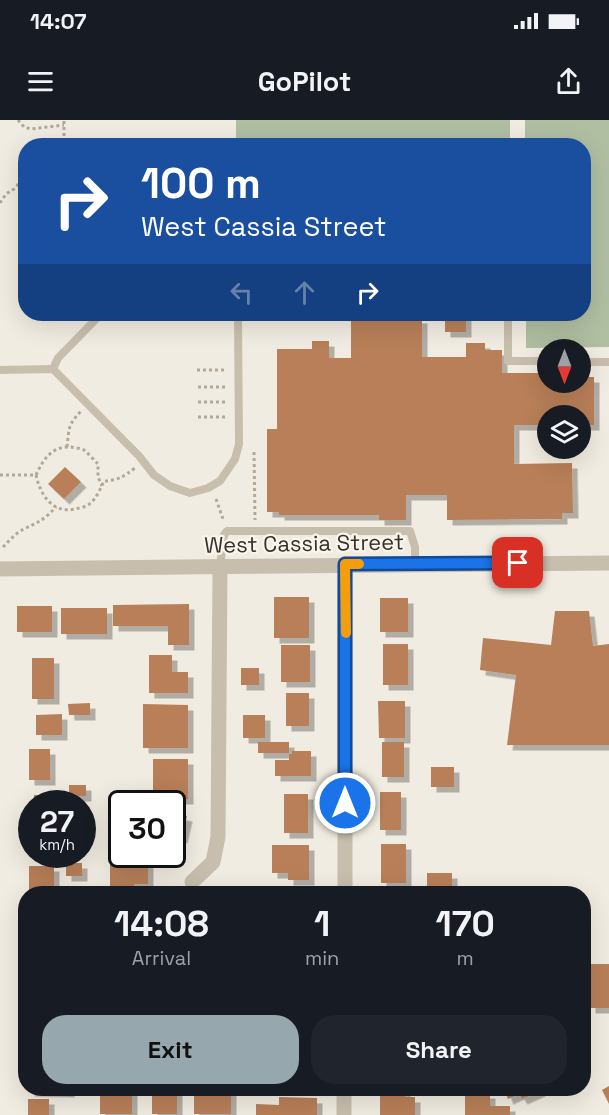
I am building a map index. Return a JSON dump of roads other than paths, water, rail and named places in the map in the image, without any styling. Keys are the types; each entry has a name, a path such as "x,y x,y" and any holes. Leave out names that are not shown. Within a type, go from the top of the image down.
{"street":[{"name":"West Cassia Street","path":"0,569 609,562"},
{"path":"345,564 345,886"},
{"path":"192,882 213,862 218,837 220,566"},
{"path":"344,1096 344,1115"}],"lane":[{"path":"53,369 58,358 94,321"},
{"path":"0,370 53,369 139,456 154,475 170,486 190,493 208,488 220,481 235,459 239,444 238,321"},
{"path":"508,321 508,361 537,362"},
{"path":"591,362 609,362"},
{"path":"220,566 224,535 227,531 410,531 415,547 416,564"}]}
